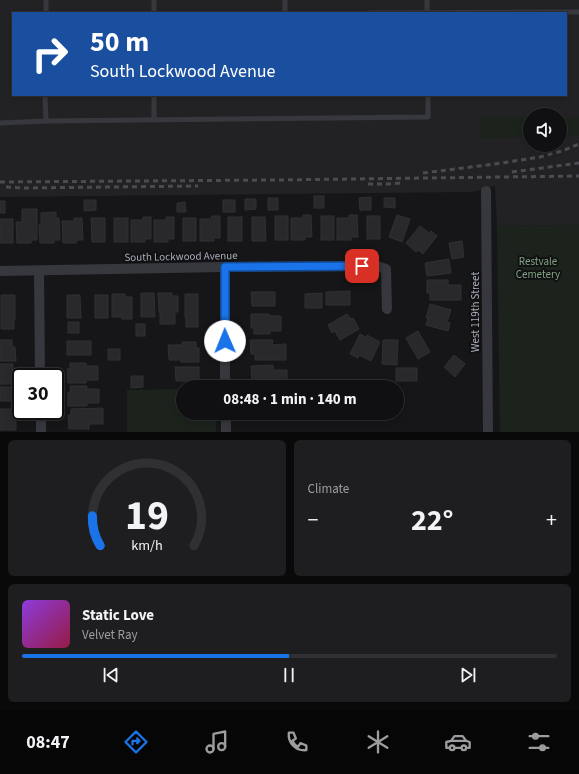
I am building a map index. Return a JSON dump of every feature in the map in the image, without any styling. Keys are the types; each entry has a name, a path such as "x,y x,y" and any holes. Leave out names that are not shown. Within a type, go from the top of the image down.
{"street":[{"name":"West 119th Street","path":"486,191 488,432"},
{"name":"South Lockwood Avenue","path":"0,271 377,266 386,269 387,309"},
{"path":"225,267 225,380"},
{"path":"39,271 40,368"},
{"path":"41,420 41,432"},
{"path":"226,420 226,432"}],"lane":[{"path":"46,0 46,12"},
{"path":"154,0 154,12"},
{"path":"285,0 285,12"},
{"path":"427,0 427,12"},
{"path":"567,12 579,12"},
{"path":"45,96 46,121"},
{"path":"154,96 154,120"},
{"path":"0,123 46,121 428,117 428,96"}],"shaded area":[{"path":"0,0 579,0 579,118 567,118 567,108 523,108 523,118 479,118 480,138 523,137 523,152 567,152 567,136 579,136 579,225 497,226 495,186 473,192 0,197"}],"green space":[{"path":"479,117 523,118 523,137 479,138"},
{"path":"567,118 579,118 579,136 567,136"},
{"name":"Restvale Cemetery","path":"579,225 579,432 500,432 497,226"},
{"path":"176,389 176,420 216,420 216,432 127,432 127,390"}],"building":[{"path":"314,196 324,196 324,208 314,208"},
{"path":"371,197 371,210 360,210 359,198"},
{"path":"268,198 278,198 278,210 268,210"},
{"path":"384,198 395,198 395,208 384,207"},
{"path":"245,199 256,199 256,209 245,210"},
{"path":"84,200 96,200 96,210 84,211"},
{"path":"223,200 235,200 235,212 223,212"},
{"path":"0,201 5,201 5,213 0,213"},
{"path":"185,202 186,212 177,212 177,203"},
{"path":"22,209 37,209 37,240 31,240 31,243 17,243 16,222 22,222"},
{"path":"56,212 56,218 59,218 60,240 54,240 54,243 40,243 39,224 41,224 41,213"},
{"path":"303,215 311,215 312,237 305,237 305,240 291,240 291,218 303,218"},
{"path":"349,215 357,215 358,237 351,237 351,240 337,240 337,218 349,218"},
{"path":"397,215 410,219 402,242 389,237"},
{"path":"212,216 220,216 220,238 214,238 214,241 200,241 200,219 211,219"},
{"path":"275,216 288,216 288,240 275,240"},
{"path":"321,216 334,216 334,240 321,240"},
{"path":"367,216 380,216 380,239 367,239"},
{"path":"143,217 151,217 151,239 145,239 145,242 131,242 131,220 143,220"},
{"path":"166,217 174,217 174,239 168,239 168,242 154,242 154,220 166,220"},
{"path":"228,217 242,217 242,241 228,241"},
{"path":"252,217 265,217 266,241 252,241"},
{"path":"74,218 82,218 83,240 77,240 76,243 63,243 62,221 74,221"},
{"path":"91,218 105,218 105,242 92,242"},
{"path":"114,218 128,218 128,242 114,242"},
{"path":"183,218 196,218 196,241 183,241"},
{"path":"0,219 13,219 13,243 0,243"},
{"path":"420,226 429,233 431,231 437,236 423,254 418,250 416,252 406,243"},
{"path":"462,241 464,257 452,259 449,243"},
{"path":"449,259 451,273 427,276 425,263"},
{"path":"427,280 448,280 448,285 461,285 461,300 430,300 430,293 427,293"},
{"path":"350,291 350,305 326,305 326,292"},
{"path":"251,292 275,292 275,306 252,306"},
{"path":"141,293 154,293 155,317 141,317"},
{"path":"158,293 172,293 172,296 178,296 178,312 175,312 175,324 160,324"},
{"path":"322,293 322,308 305,308 305,294"},
{"path":"112,294 125,294 125,297 132,297 132,319 112,317"},
{"path":"185,294 198,294 198,327 186,327"},
{"path":"1,295 15,295 14,329 1,329"},
{"path":"67,295 80,295 81,318 67,318"},
{"path":"95,295 108,295 108,318 95,318"},
{"path":"430,304 451,310 447,322 450,323 448,331 426,325 428,318 426,318"},
{"path":"251,314 281,316 281,331 270,331 270,334 254,334 254,328 251,328"},
{"path":"347,314 351,319 353,318 359,329 340,340 335,331 332,333 328,325"},
{"path":"68,322 79,322 79,333 68,333"},
{"path":"136,324 145,324 145,336 136,336"},
{"path":"418,331 430,352 418,359 406,338"},
{"path":"360,334 366,337 367,335 380,342 371,361 359,355 358,358 350,354"},
{"path":"0,340 12,340 12,347 15,347 16,361 0,361"},
{"path":"250,340 273,340 272,345 286,344 286,360 255,360 255,354 251,354"},
{"path":"383,340 398,340 397,365 382,364"},
{"path":"67,341 91,341 91,355 67,355"},
{"path":"182,342 196,342 196,348 199,348 199,362 169,360 168,345 182,345"},
{"path":"108,349 120,349 120,360 108,360"},
{"path":"454,355 465,364 455,377 444,367"},
{"path":"70,363 86,363 86,366 98,366 98,380 86,380 86,383 68,383 67,369 70,369"},
{"path":"0,364 13,364 12,384 0,384"},
{"path":"273,365 273,370 287,370 287,380 252,380 251,366"},
{"path":"175,367 199,367 199,380 176,381"},
{"path":"396,368 417,368 417,381 396,380"},
{"path":"131,376 143,376 143,387 131,388"},
{"path":"70,386 87,386 86,389 99,389 99,403 87,403 87,406 68,406 68,392 71,392"},
{"path":"0,387 12,387 12,401 0,401"},
{"path":"103,408 103,424 89,424 89,429 69,429 68,415 71,415 71,409"},
{"path":"0,409 12,409 12,420 16,420 16,430 0,430"}],"railway":[{"path":"423,173 540,157 562,151 579,144"},
{"path":"512,172 579,163"},
{"path":"0,182 579,176"},
{"path":"368,184 400,183"},
{"path":"6,187 198,186"}],"route":[{"path":"225,341 225,267 362,266"}]}
